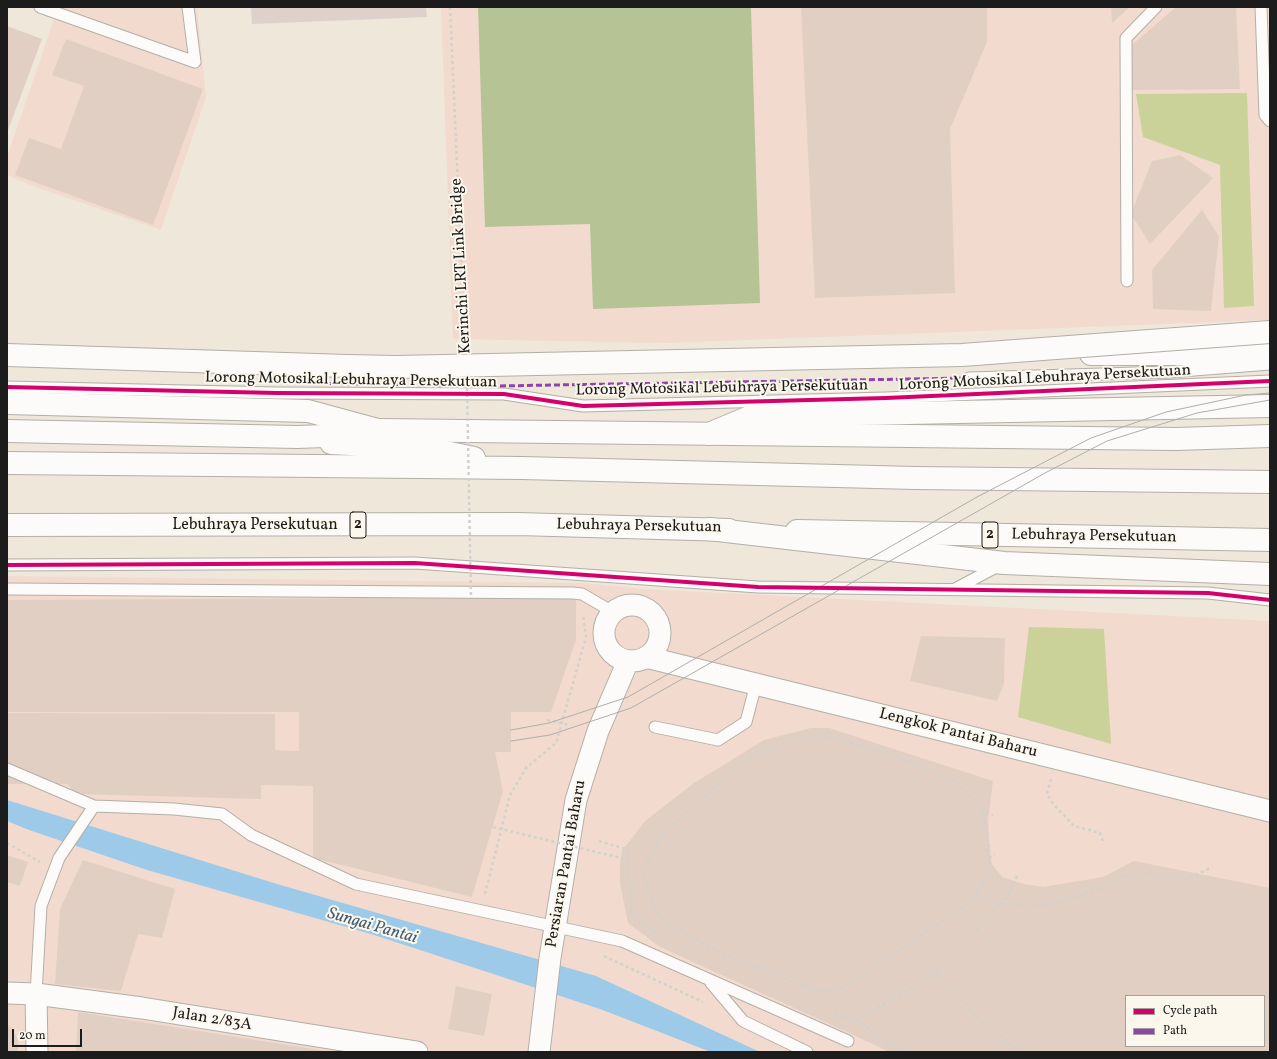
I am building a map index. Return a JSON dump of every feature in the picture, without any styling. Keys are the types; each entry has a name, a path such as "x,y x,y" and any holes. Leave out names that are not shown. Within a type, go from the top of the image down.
{"main road":[{"path":"962,354 1270,332"},
{"path":"7,355 297,365 396,366 962,354 1270,354"},
{"path":"7,403 308,411 378,430"},
{"path":"709,434 752,416 1270,406"},
{"path":"7,431 123,432 297,437 353,435 378,430 1176,439 1270,436"},
{"path":"123,432 426,448 522,468"},
{"path":"7,463 522,468 916,478 1270,482"},
{"path":"1141,480 1270,475"},
{"name":"Lebuhraya Persekutuan","path":"7,525 266,526 518,524 1270,540"},
{"path":"709,529 1004,563 1270,574"}],"street":[{"path":"640,606 655,616 660,634 658,643 653,651 637,659 619,658 606,645 604,636 604,627 613,612 621,607 640,606"},
{"name":"Lengkok Pantai Baharu","path":"637,659 756,684 1270,811"},
{"name":"Persiaran Pantai Baharu","path":"540,1042 550,958 576,800 598,731 637,659"},
{"name":"Jalan 2/83A","path":"7,993 36,994 213,1026 357,1047 416,1052"},
{"path":"36,994 37,1052"}],"lane":[{"path":"40,7 195,62 188,7"},
{"path":"1128,281 1126,38 1156,7"},
{"path":"1261,7 1265,115 1270,120"},
{"path":"969,378 1169,372 1270,364"},
{"name":"Lorong Motosikal Lebuhraya Persekutuan","path":"7,387 277,393 504,394 584,406 886,398 1270,381"},
{"path":"7,565 415,563 758,587 1208,593 1270,600"},
{"path":"954,590 1004,563"},
{"path":"7,589 360,594 573,593 582,594 613,612"},
{"path":"656,727 718,740 746,722 756,684"},
{"path":"7,769 94,806 174,809 222,814 251,835 356,884 622,941 848,1041"},
{"path":"36,994 40,906 60,858 82,822 94,806"},
{"path":"710,981 743,1021 807,1052"}],"path":[{"path":"467,380 471,597"},
{"path":"464,907 470,901 483,898 510,795 526,768 556,743 586,637 582,606"},
{"path":"547,720 569,725"},
{"path":"982,808 990,869 969,902 850,984 830,992 813,990 724,954 678,929 656,912 644,881 645,866 660,838 701,799 748,759 794,739 833,738 895,755 956,782 982,808 993,816"},
{"path":"1052,778 1047,794 1054,805 1074,826 1100,833 1104,844"},
{"path":"493,826 628,860"},
{"path":"599,841 629,850 628,860 631,915 672,944"},
{"path":"7,843 26,852"},
{"path":"989,858 995,856"},
{"path":"1119,877 1152,874 1188,879 1212,867"},
{"path":"856,1020 937,972 1010,894 1017,876"},
{"path":"975,894 995,904 1046,905 1062,902 1117,881"},
{"path":"601,955 708,1005"},
{"path":"937,972 977,1017 1020,1052"},
{"path":"834,1014 856,1020 898,1050 904,1052"}],"shaded area":[{"path":"58,7 197,7 206,97 161,230 33,186 7,175 7,157"},
{"path":"251,7 426,7 427,17 252,24"},
{"path":"441,7 1270,7 1270,320 666,343 453,339"},
{"path":"7,576 584,583 644,589 1270,621 1270,1052 7,1052"}],"green space":[{"path":"478,7 751,7 760,303 593,309 590,224 485,227"},
{"path":"1247,93 1254,306 1224,308 1220,165 1143,137 1136,94"},
{"path":"1029,627 1104,629 1111,744 1018,717"}],"water":[{"name":"Sungai Pantai","path":"7,800 277,884 596,976 760,1052 711,1052 600,1009 371,934 147,870 29,830 7,821"}],"building":[{"path":"801,7 987,7 987,42 950,129 955,293 815,298"},
{"path":"1111,7 1130,7 1112,23"},
{"path":"1176,7 1236,7 1240,89 1132,90 1132,45"},
{"path":"7,26 42,39 7,133"},
{"path":"66,39 203,89 153,225 15,175 29,138 61,149 84,86 52,75"},
{"path":"1180,155 1213,178 1150,244 1131,214 1152,161"},
{"path":"1202,210 1219,236 1211,311 1153,309 1152,270"},
{"path":"576,597 576,640 551,712 511,712 511,752 495,752 503,791 472,897 313,858 313,786 261,785 261,799 76,794 67,784 7,784 7,713 275,714 275,750 299,751 299,712 7,712 7,600"},
{"path":"921,636 1005,638 1004,683 997,701 910,681"},
{"path":"811,728 829,728 993,781 988,820 990,853 992,864 1002,877 1024,884 1043,887 1103,877 1134,861 1270,888 1270,1052 884,1052 885,1050 847,1032 660,947 628,923 620,884 620,864 622,851 645,821 694,783 764,740"},
{"path":"7,855 28,862 20,886 7,882"},
{"path":"83,860 175,889 162,938 138,934 121,991 55,984 60,909"},
{"path":"456,986 492,994 484,1036 448,1029"},
{"path":"78,1012 326,1051 326,1052 76,1052"},
{"path":"7,1024 13,1030 18,1040 18,1052 7,1052"}],"tram line":[{"path":"511,730 549,723 628,697 977,497 1091,438 1166,412 1246,395 1270,393"},
{"path":"511,741 550,735 631,708 1045,473 1107,441 1197,413 1270,400"}],"marked path":[{"path":"302,383 496,386 969,378"}],"cycle path":[{"path":"7,387 277,393 504,394 583,406 886,398 1270,381"},
{"path":"7,565 415,563 758,587 1208,593 1270,600"}]}
